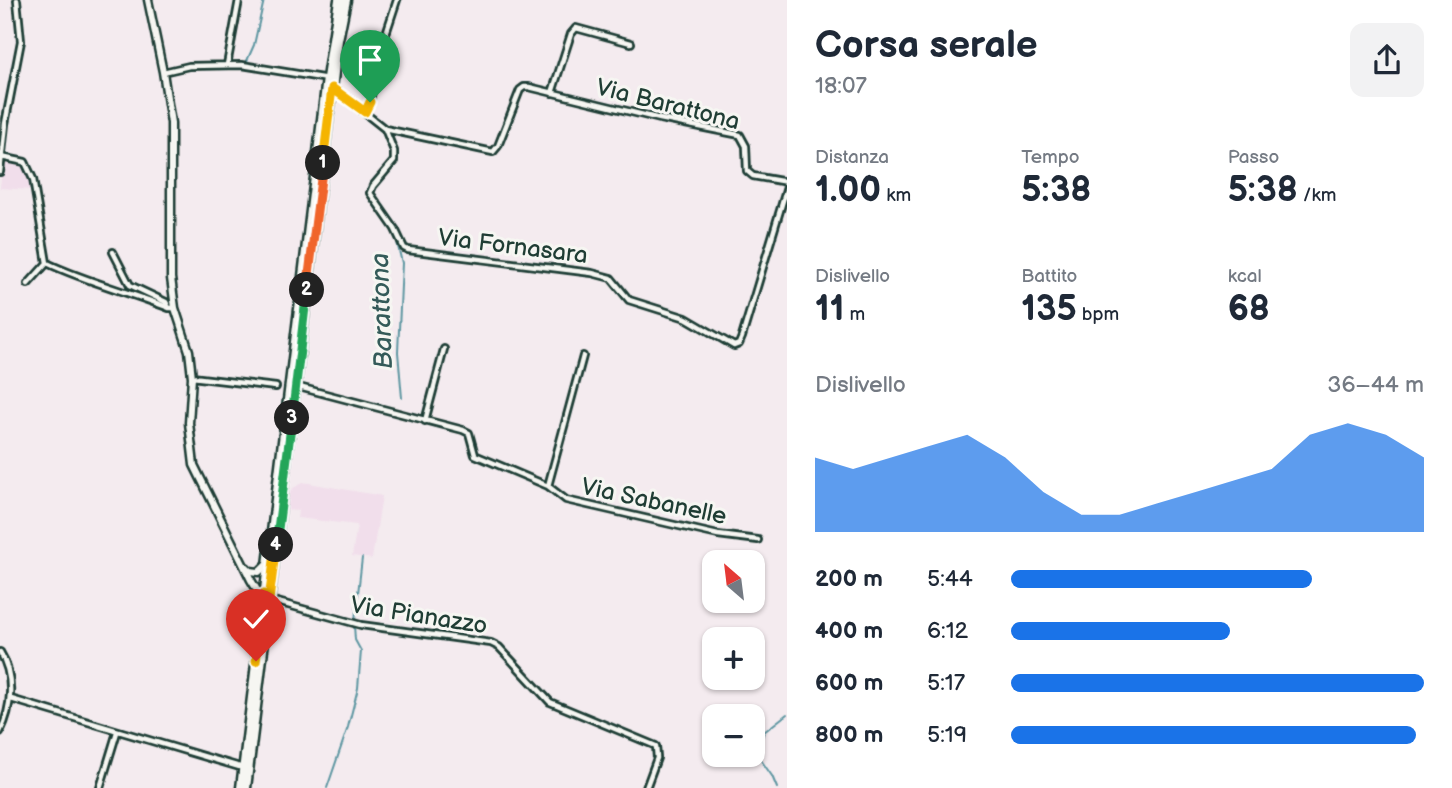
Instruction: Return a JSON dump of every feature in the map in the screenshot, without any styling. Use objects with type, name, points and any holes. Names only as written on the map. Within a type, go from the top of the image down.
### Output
[{"type":"main road","points":[[246,788],[267,597],[268,562],[327,78],[339,0]]},
{"type":"main road","points":[[241,788],[345,0]]},
{"type":"street","points":[[0,172],[5,124],[21,41],[17,0]]},
{"type":"street","points":[[148,0],[171,123],[172,308],[189,351],[192,377],[189,423],[194,465],[242,563],[257,590],[267,597]]},
{"type":"street","points":[[227,65],[239,0]]},
{"type":"street","points":[[365,112],[370,102],[377,61],[397,0]]},
{"type":"street","name":"Via Barattona","points":[[552,93],[571,34],[576,28],[631,43]]},
{"type":"street","points":[[163,72],[189,66],[254,66],[327,78],[332,88]]},
{"type":"street","name":"Via Barattona","points":[[332,88],[386,128],[493,152],[498,146],[520,90],[524,87],[740,135],[746,146],[747,172],[787,185]]},
{"type":"street","name":"Via Fornasara","points":[[386,128],[394,151],[394,161],[370,193],[396,229],[404,248],[484,261],[592,273],[611,278],[629,300],[686,318],[734,346],[739,344],[742,337],[787,185]]},
{"type":"street","points":[[1,158],[20,160],[28,166],[33,179],[47,263]]},
{"type":"street","points":[[113,252],[130,285],[166,302],[172,308]]},
{"type":"street","points":[[47,263],[172,308]]},
{"type":"street","points":[[29,284],[47,263]]},
{"type":"street","points":[[425,421],[444,349]]},
{"type":"street","name":"Via Sabanelle","points":[[548,486],[583,356]]},
{"type":"street","points":[[192,377],[276,387]]},
{"type":"street","name":"Via Sabanelle","points":[[295,386],[463,430],[469,433],[475,455],[548,486],[566,500],[718,535],[758,540]]},
{"type":"street","points":[[250,571],[263,570],[268,562]]},
{"type":"street","points":[[242,563],[262,584],[267,597]]},
{"type":"street","name":"Via Pianazzo","points":[[267,597],[354,623],[491,643],[499,647],[550,702],[656,746],[657,758],[646,788]]},
{"type":"street","points":[[0,652],[8,674],[11,699],[0,732]]},
{"type":"street","points":[[11,699],[243,768]]},
{"type":"street","points":[[100,788],[117,732]]},
{"type":"shaded area","points":[[3,159],[24,164],[28,169],[32,190],[0,188]]},
{"type":"shaded area","points":[[303,482],[382,496],[372,559],[352,556],[357,525],[297,518],[298,511],[286,510],[288,495]]},
{"type":"waterway","name":"Barattona","points":[[246,63],[254,45],[264,0]]},
{"type":"waterway","name":"Barattona","points":[[395,234],[402,263],[398,352],[402,398]]},
{"type":"waterway","name":"Barattona","points":[[355,620],[362,558]]},
{"type":"waterway","name":"Barattona","points":[[327,788],[358,688],[361,651],[355,640],[354,625]]},
{"type":"waterway","points":[[777,788],[756,753],[764,732],[787,714]]},
{"type":"route","points":[[256,661],[264,594],[269,600],[332,88],[365,112],[370,102]]}]
